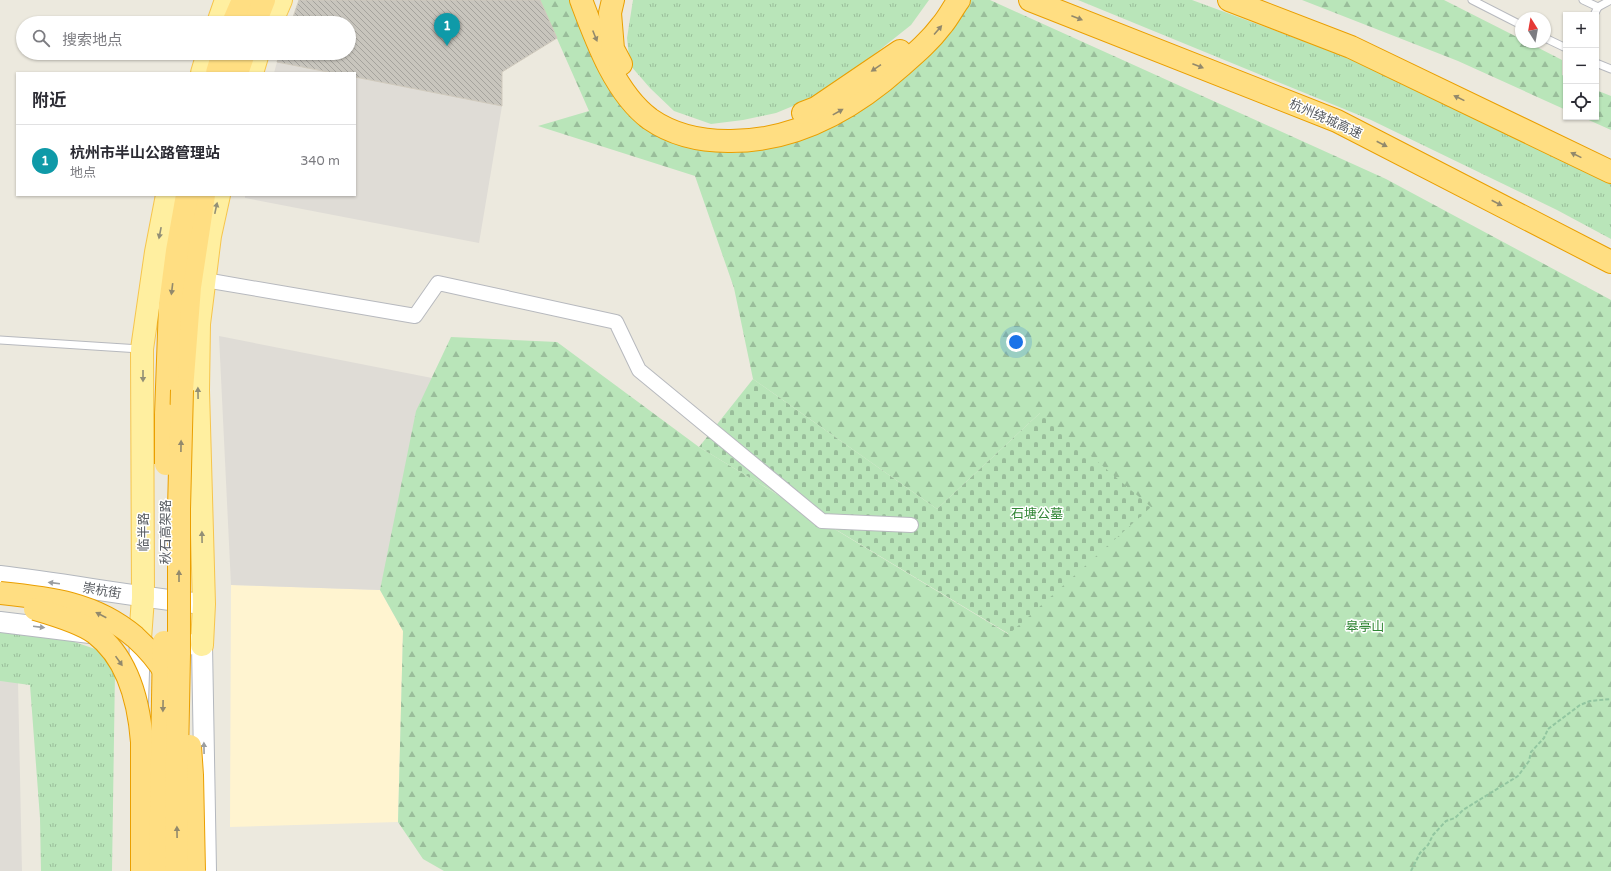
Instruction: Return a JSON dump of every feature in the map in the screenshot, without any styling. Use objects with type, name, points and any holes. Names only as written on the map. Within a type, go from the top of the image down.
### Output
[{"type":"highway","points":[[236,16],[243,0]]},
{"type":"highway","points":[[258,16],[264,0]]},
{"type":"highway","points":[[581,0],[600,48],[614,75],[631,101],[651,119],[676,132],[708,141],[742,141],[778,135],[806,127],[838,112],[874,89],[925,45],[943,24],[958,0]]},
{"type":"highway","points":[[613,0],[610,12],[613,49],[627,76],[640,92],[667,115],[692,125],[731,129],[770,125],[816,108],[899,51],[932,14],[941,0]]},
{"type":"highway","points":[[1229,0],[1351,47]]},
{"type":"highway","points":[[1269,0],[1351,47],[1611,172]]},
{"type":"highway","name":"杭州绕城高速","points":[[1035,2],[1337,120],[1611,262]]},
{"type":"highway","points":[[217,72],[221,60]]},
{"type":"highway","points":[[237,72],[242,60]]},
{"type":"highway","name":"秋石高架路","points":[[160,871],[166,415],[169,320],[176,259],[187,196]]},
{"type":"highway","name":"秋石高架路","points":[[177,871],[176,810],[179,654],[179,509],[182,390],[190,287],[204,196]]},
{"type":"highway","points":[[0,592],[58,601],[85,608],[99,614],[126,630],[149,649],[165,672],[174,689],[184,717],[190,743],[194,871]]},
{"type":"highway","points":[[0,604],[54,614],[94,632],[107,645],[122,665],[132,685],[141,726],[142,871]]},
{"type":"main road","points":[[220,16],[226,0]]},
{"type":"main road","points":[[274,16],[281,0]]},
{"type":"main road","points":[[202,72],[206,60]]},
{"type":"main road","points":[[252,72],[256,60]]},
{"type":"main road","name":"临半路","points":[[131,871],[143,598],[142,349],[156,252],[167,196]]},
{"type":"main road","points":[[206,871],[202,645],[204,604],[198,390],[199,324],[210,236],[219,196]]},
{"type":"main road","name":"崇杭街","points":[[0,576],[63,584],[143,598],[204,604]]},
{"type":"main road","points":[[0,622],[202,645]]},
{"type":"street","points":[[205,280],[415,316],[438,283],[616,322],[639,370],[822,521],[911,525]]},
{"type":"lane","points":[[1472,0],[1515,22]]},
{"type":"lane","points":[[1583,0],[1598,7]]},
{"type":"lane","points":[[1596,12],[1598,7],[1611,0]]},
{"type":"lane","points":[[1551,41],[1563,47]]},
{"type":"lane","points":[[1599,64],[1611,69]]},
{"type":"lane","points":[[0,340],[142,349]]},
{"type":"path","points":[[1411,871],[1420,853],[1428,845],[1433,835],[1446,822],[1455,818],[1463,810],[1518,776],[1529,761],[1531,752],[1544,738],[1548,729],[1580,705],[1590,701],[1611,699]]},
{"type":"shaded area","points":[[277,62],[328,72],[274,72]]},
{"type":"shaded area","points":[[356,77],[502,106],[479,243],[245,198],[245,196],[356,196]]},
{"type":"shaded area","points":[[219,336],[432,378],[380,590],[231,585]]},
{"type":"shaded area","points":[[231,585],[380,590],[403,631],[398,822],[230,827]]},
{"type":"shaded area","points":[[0,681],[18,682],[22,871],[0,871]]},
{"type":"green space","name":"皋亭山","points":[[540,0],[571,0],[586,35],[598,71],[626,108],[692,147],[736,153],[800,139],[901,80],[970,0],[990,0],[1386,179],[1611,300],[1611,871],[444,871],[423,859],[398,822],[403,631],[380,590],[416,411],[451,337],[557,342],[699,447],[1008,634],[1040,413],[937,509],[753,379],[734,288],[695,176],[538,126],[589,111]]},
{"type":"green space","points":[[633,0],[929,0],[911,25],[862,64],[815,97],[776,113],[743,120],[711,124],[674,111],[650,88],[630,65],[627,38]]},
{"type":"green space","points":[[1078,0],[1192,0],[1346,57],[1542,144],[1611,177],[1611,239],[1557,210],[1371,120]]},
{"type":"green space","points":[[1302,0],[1444,0],[1515,36],[1515,48],[1539,48],[1562,60],[1563,109],[1458,61]]},
{"type":"green space","points":[[1599,91],[1611,96],[1611,130],[1589,120],[1599,120]]},
{"type":"green space","name":"石塘公墓","points":[[753,379],[937,509],[1040,413],[1151,507],[1009,634],[699,447]]},
{"type":"green space","points":[[0,629],[57,636],[101,651],[115,672],[112,871],[41,871],[40,818],[30,685],[0,681]]},
{"type":"building","points":[[299,0],[540,0],[557,38],[502,72],[502,106],[356,77],[356,72],[328,72],[277,62],[278,60],[356,60],[356,16],[293,16]]},
{"type":"place","name":"杭州市半山公路管理站","points":[[447,46]]}]
